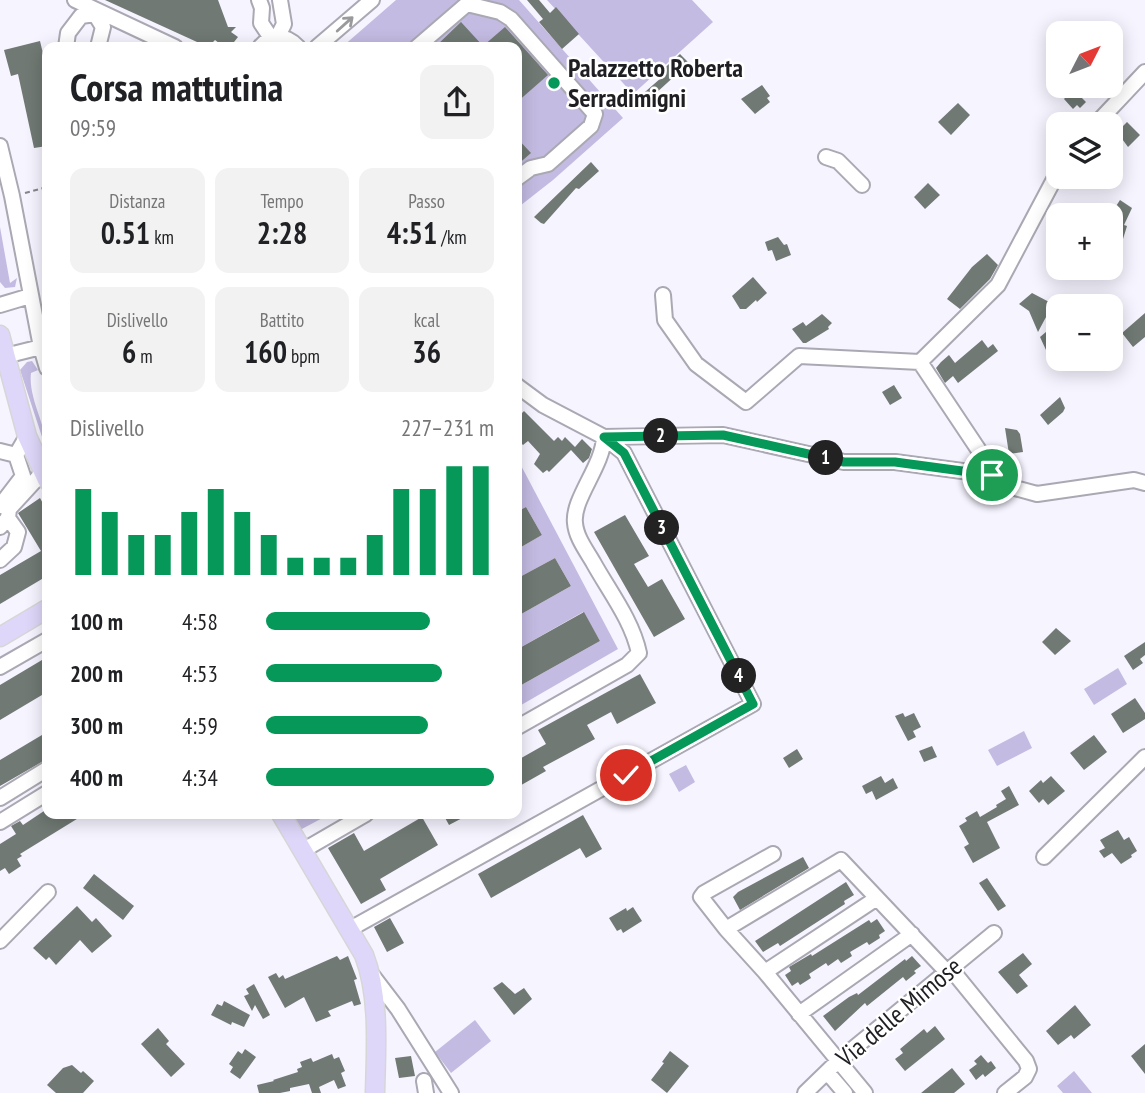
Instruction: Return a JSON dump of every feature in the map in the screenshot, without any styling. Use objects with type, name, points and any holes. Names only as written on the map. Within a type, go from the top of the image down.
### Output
[{"type":"main road","points":[[0,335],[27,436],[42,469]]},
{"type":"main road","points":[[0,636],[42,616]]},
{"type":"main road","points":[[284,819],[364,955],[372,975],[377,1025],[375,1093]]},
{"type":"street","points":[[75,0],[164,42]]},
{"type":"street","points":[[259,0],[262,8],[261,23],[270,40]]},
{"type":"street","points":[[270,40],[284,24],[280,0]]},
{"type":"street","points":[[323,42],[372,0]]},
{"type":"street","points":[[423,42],[467,4],[500,12],[511,19],[595,114],[591,126],[548,164],[531,168],[522,175]]},
{"type":"street","points":[[67,42],[68,33],[81,16],[96,12]]},
{"type":"street","points":[[96,12],[103,26],[99,42]]},
{"type":"street","points":[[270,40],[293,42]]},
{"type":"street","points":[[1108,112],[1145,72]]},
{"type":"street","points":[[0,146],[42,350]]},
{"type":"street","points":[[826,158],[838,161],[862,185]]},
{"type":"street","points":[[663,295],[665,320],[696,364],[746,402],[799,356],[920,362],[998,285],[1049,189]]},
{"type":"street","points":[[0,304],[30,296]]},
{"type":"street","points":[[5,356],[41,347]]},
{"type":"street","points":[[920,362],[981,452],[992,475],[1004,485],[1037,494],[1134,480],[1145,483]]},
{"type":"street","points":[[349,929],[753,704],[624,453],[604,437],[543,405],[522,389]]},
{"type":"street","points":[[604,437],[723,435],[844,462],[895,462],[992,475]]},
{"type":"street","points":[[3,517],[23,477],[16,456],[27,436]]},
{"type":"street","points":[[522,726],[627,665],[639,653],[635,635],[581,542],[575,522],[576,510],[604,451],[604,437]]},
{"type":"street","points":[[0,451],[16,456]]},
{"type":"street","points":[[3,517],[42,479]]},
{"type":"street","points":[[0,560],[14,547],[18,532],[3,517]]},
{"type":"street","points":[[1,663],[42,642]]},
{"type":"street","points":[[1045,857],[1145,757]]},
{"type":"street","points":[[0,798],[42,772]]},
{"type":"street","points":[[18,787],[28,804]]},
{"type":"street","points":[[0,822],[42,796]]},
{"type":"street","points":[[302,851],[357,819]]},
{"type":"street","points":[[773,854],[701,897],[799,1014],[845,1093]]},
{"type":"street","points":[[726,929],[841,860],[949,970],[1026,1061],[1029,1069],[1025,1077],[1005,1093]]},
{"type":"street","points":[[0,941],[48,892]]},
{"type":"street","points":[[765,972],[877,898]]},
{"type":"street","name":"Via delle Mimose","points":[[805,1093],[832,1067],[994,933]]},
{"type":"street","points":[[799,1014],[912,934]]},
{"type":"street","points":[[372,975],[452,1093]]},
{"type":"street","points":[[832,1067],[864,1093]]},
{"type":"path","points":[[12,196],[42,188]]},
{"type":"shaded area","name":"Palazzetto Roberta Serradimigni","points":[[396,0],[519,0],[623,118],[522,204],[522,42],[348,42]]},
{"type":"shaded area","points":[[547,0],[692,0],[713,22],[633,94]]},
{"type":"shaded area","points":[[0,227],[10,283],[17,278],[15,287],[5,288],[0,282]]},
{"type":"shaded area","points":[[32,361],[38,370],[31,373],[31,383],[42,426],[42,437],[20,370],[27,362]]},
{"type":"shaded area","points":[[522,467],[618,649],[522,705],[522,685],[600,641],[583,612],[522,647],[522,614],[571,586],[555,558],[522,576],[522,547],[542,535],[526,507],[522,509]]},
{"type":"shaded area","points":[[1118,668],[1127,684],[1094,705],[1084,689]]},
{"type":"shaded area","points":[[1024,731],[1032,748],[997,766],[988,750]]},
{"type":"shaded area","points":[[686,765],[695,782],[679,792],[669,774]]},
{"type":"shaded area","points":[[294,819],[321,819],[300,830]]},
{"type":"shaded area","points":[[475,1020],[491,1041],[451,1073],[435,1052]]},
{"type":"shaded area","points":[[1074,1071],[1092,1093],[1063,1093],[1057,1086]]},
{"type":"building","points":[[105,0],[218,0],[228,27],[236,27],[231,32],[238,37],[234,42],[197,42]]},
{"type":"building","points":[[527,0],[539,0],[550,13],[556,7],[579,34],[562,49],[539,22],[543,19]]},
{"type":"building","points":[[461,22],[479,42],[440,42]]},
{"type":"building","points":[[505,27],[518,42],[488,42]]},
{"type":"building","points":[[40,41],[42,147],[34,148],[18,74],[11,76],[4,50]]},
{"type":"building","points":[[522,46],[548,75],[522,98]]},
{"type":"building","points":[[680,54],[689,63],[644,104],[638,98],[661,78],[658,74]]},
{"type":"building","points":[[762,85],[770,96],[767,98],[770,102],[755,114],[741,99]]},
{"type":"building","points":[[1082,98],[1086,102],[1080,108],[1077,105],[1073,109],[1064,99]]},
{"type":"building","points":[[958,103],[970,115],[951,135],[938,122]]},
{"type":"building","points":[[1127,122],[1140,135],[1128,147],[1123,140],[1123,126]]},
{"type":"building","points":[[522,143],[531,153],[522,161]]},
{"type":"building","points":[[591,162],[599,171],[579,189],[576,188],[544,224],[534,217]]},
{"type":"building","points":[[928,183],[940,195],[925,209],[914,197]]},
{"type":"building","points":[[1120,200],[1132,208],[1124,225],[1127,226],[1123,239],[1123,203],[1118,203]]},
{"type":"building","points":[[778,237],[784,245],[787,244],[791,255],[776,261],[765,242]]},
{"type":"building","points":[[987,254],[998,265],[990,279],[960,309],[947,299],[972,267]]},
{"type":"building","points":[[753,277],[767,293],[746,309],[740,309],[732,296]]},
{"type":"building","points":[[1032,293],[1046,300],[1046,317],[1038,332],[1029,311],[1019,304]]},
{"type":"building","points":[[1145,313],[1145,337],[1133,347],[1123,332]]},
{"type":"building","points":[[822,314],[832,323],[829,329],[803,343],[792,329],[803,322],[806,326]]},
{"type":"building","points":[[1046,332],[1046,350],[1040,337]]},
{"type":"building","points":[[982,340],[988,348],[993,344],[998,351],[958,383],[953,376],[945,383],[936,368],[941,362],[949,355],[955,363]]},
{"type":"building","points":[[894,385],[902,398],[890,405],[882,392]]},
{"type":"building","points":[[1060,397],[1065,408],[1048,425],[1040,415]]},
{"type":"building","points":[[524,411],[554,441],[558,437],[562,441],[565,437],[575,447],[582,439],[592,449],[589,458],[583,463],[571,450],[549,472],[547,470],[543,473],[534,464],[540,454],[528,441],[523,445]]},
{"type":"building","points":[[1005,428],[1017,430],[1020,434],[1023,452],[1009,454]]},
{"type":"building","points":[[40,498],[42,579],[0,604],[0,575],[41,551],[18,513]]},
{"type":"building","points":[[526,507],[542,535],[522,547],[522,509]]},
{"type":"building","points":[[625,515],[649,556],[634,564],[648,587],[662,579],[685,619],[654,637],[594,532]]},
{"type":"building","points":[[555,558],[571,586],[522,614],[522,576]]},
{"type":"building","points":[[584,612],[600,641],[522,685],[522,647]]},
{"type":"building","points":[[1056,628],[1071,641],[1055,655],[1042,642]]},
{"type":"building","points":[[1145,642],[1145,655],[1140,659],[1143,663],[1133,670],[1124,656]]},
{"type":"building","points":[[42,660],[42,695],[0,720],[0,685]]},
{"type":"building","points":[[640,674],[656,703],[617,724],[611,712],[587,725],[595,739],[543,767],[546,771],[522,785],[522,758],[546,744],[538,730]]},
{"type":"building","points":[[1135,698],[1145,713],[1145,719],[1123,733],[1111,714]]},
{"type":"building","points":[[903,713],[905,717],[914,713],[921,727],[913,731],[916,737],[908,741],[895,716]]},
{"type":"building","points":[[42,735],[42,762],[0,786],[0,760]]},
{"type":"building","points":[[1094,735],[1107,752],[1084,770],[1070,753]]},
{"type":"building","points":[[932,746],[937,757],[924,762],[919,751]]},
{"type":"building","points":[[797,749],[803,759],[789,768],[783,758]]},
{"type":"building","points":[[881,776],[885,783],[893,778],[898,788],[876,800],[872,791],[866,794],[862,786]]},
{"type":"building","points":[[1051,776],[1065,791],[1048,805],[1043,799],[1039,803],[1029,791],[1041,780],[1043,783]]},
{"type":"building","points":[[1009,786],[1019,805],[987,822],[1000,848],[973,863],[964,847],[969,844],[959,826],[967,821],[965,818],[977,811],[980,817],[997,807],[996,805],[1006,799],[1001,791]]},
{"type":"building","points":[[42,812],[42,819],[77,819],[20,854],[22,856],[17,859],[21,866],[9,874],[5,868],[0,871],[0,844],[16,834],[11,826],[20,821],[23,825]]},
{"type":"building","points":[[583,815],[602,849],[586,858],[580,848],[491,898],[478,874]]},
{"type":"building","points":[[419,819],[423,819],[438,845],[380,879],[386,890],[361,904],[328,848],[354,833],[364,851]]},
{"type":"building","points":[[446,819],[460,819],[449,825]]},
{"type":"building","points":[[1118,830],[1124,840],[1129,837],[1137,851],[1121,864],[1112,853],[1104,858],[1099,851],[1105,848],[1100,840]]},
{"type":"building","points":[[803,857],[809,868],[740,910],[733,897],[738,892]]},
{"type":"building","points":[[94,874],[134,906],[123,920],[83,888]]},
{"type":"building","points":[[987,878],[1006,906],[998,911],[979,883]]},
{"type":"building","points":[[846,882],[854,895],[844,901],[845,904],[780,946],[778,943],[763,952],[755,941]]},
{"type":"building","points":[[77,906],[92,922],[96,918],[112,936],[92,953],[80,940],[56,965],[49,957],[46,960],[33,948]]},
{"type":"building","points":[[633,907],[642,921],[623,933],[621,929],[617,931],[609,918]]},
{"type":"building","points":[[390,918],[404,943],[387,952],[374,927]]},
{"type":"building","points":[[877,919],[885,931],[879,935],[880,938],[850,952],[852,956],[841,963],[838,959],[828,966],[826,963],[809,974],[811,978],[800,985],[798,982],[792,986],[785,975],[791,971],[789,967],[811,954],[812,956],[869,920],[871,923]]},
{"type":"building","points":[[1023,953],[1032,964],[1019,975],[1028,986],[1017,994],[998,972]]},
{"type":"building","points":[[337,956],[340,960],[348,956],[357,979],[354,980],[361,1004],[354,1006],[352,1001],[328,1011],[331,1016],[316,1022],[304,997],[285,1008],[268,977],[276,973],[279,978],[283,975],[285,979]]},
{"type":"building","points":[[912,956],[921,966],[914,971],[916,973],[906,981],[903,977],[867,1006],[865,1003],[835,1031],[823,1016],[849,997],[857,993],[858,995]]},
{"type":"building","points":[[502,982],[515,994],[524,988],[532,999],[514,1015],[493,988]]},
{"type":"building","points":[[254,984],[270,1015],[263,1019],[255,1005],[252,1011],[244,996],[249,994],[246,989]]},
{"type":"building","points":[[224,1001],[250,1015],[244,1027],[232,1022],[231,1025],[211,1015],[217,1004],[222,1006]]},
{"type":"building","points":[[1075,1005],[1091,1025],[1074,1039],[1071,1035],[1058,1045],[1046,1031]]},
{"type":"building","points":[[935,1026],[945,1039],[905,1071],[895,1059],[903,1053],[900,1049],[924,1029],[927,1033]]},
{"type":"building","points":[[158,1028],[169,1041],[166,1044],[185,1064],[171,1077],[141,1044]]},
{"type":"building","points":[[1145,1044],[1145,1074],[1131,1056]]},
{"type":"building","points":[[245,1049],[256,1057],[240,1079],[230,1072],[233,1067],[229,1064],[238,1051],[242,1054]]},
{"type":"building","points":[[670,1051],[689,1066],[667,1093],[651,1080]]},
{"type":"building","points":[[332,1054],[334,1059],[339,1057],[345,1071],[341,1073],[346,1086],[338,1089],[334,1080],[319,1087],[321,1093],[312,1093],[309,1084],[280,1093],[259,1093],[257,1085],[298,1072],[297,1069],[302,1067],[300,1062],[311,1058],[313,1062]]},
{"type":"building","points":[[981,1055],[996,1068],[976,1080],[969,1070],[977,1064],[974,1061]]},
{"type":"building","points":[[411,1056],[415,1076],[399,1078],[395,1058]]},
{"type":"building","points":[[72,1065],[94,1081],[83,1093],[56,1093],[47,1085],[63,1068]]},
{"type":"building","points":[[952,1068],[965,1084],[954,1093],[921,1093]]},
{"type":"place","name":"Palazzetto Roberta Serradimigni","points":[[554,83]]},
{"type":"route","points":[[626,775],[753,704],[624,453],[604,437],[723,435],[844,462],[895,462],[992,475]]}]
